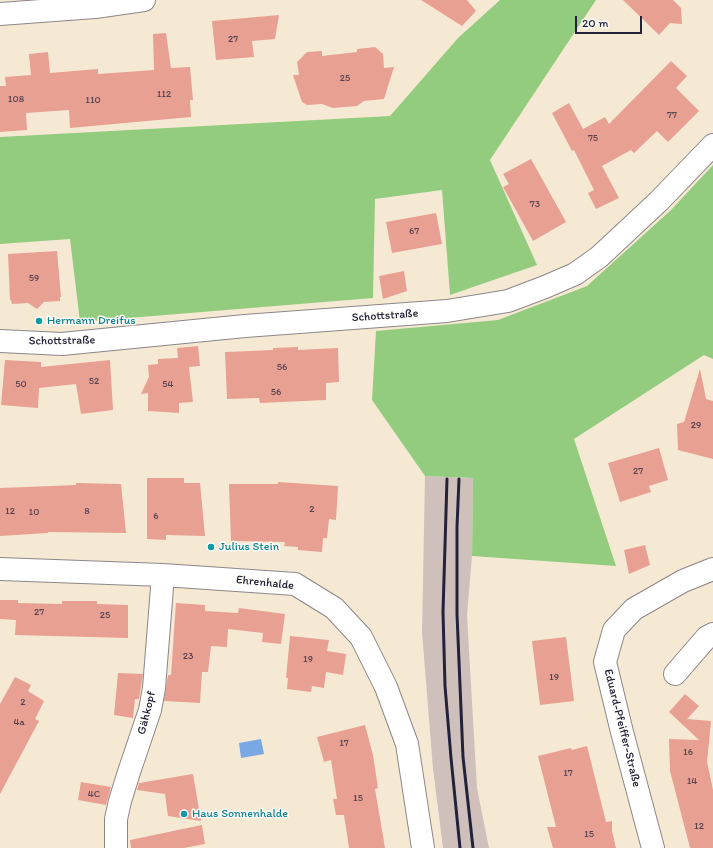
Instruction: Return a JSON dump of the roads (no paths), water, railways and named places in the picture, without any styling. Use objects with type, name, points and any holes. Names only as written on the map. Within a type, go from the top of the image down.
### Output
[{"type":"street","points":[[0,14],[95,7],[144,0]]},
{"type":"street","name":"Schottstraße","points":[[0,342],[62,344],[245,326],[447,311],[508,301],[546,287],[575,274],[598,257],[659,201],[713,145]]},
{"type":"street","name":"Eduard-Pfeiffer-Straße","points":[[653,848],[605,662],[614,630],[634,609],[683,581],[713,568]]},
{"type":"street","name":"Ehrenhalde","points":[[0,569],[163,575],[295,584],[334,608],[361,637],[386,687],[407,744],[423,848]]},
{"type":"street","name":"Gähkopf","points":[[116,848],[116,820],[120,801],[150,710],[154,688],[163,575]]},
{"type":"street","points":[[674,674],[707,637],[713,634]]},
{"type":"water","points":[[261,739],[264,754],[241,758],[239,743]]},
{"type":"railway","points":[[447,479],[443,612],[445,686],[460,848]]},
{"type":"railway","points":[[459,479],[457,527],[457,614],[463,757],[473,848]]},
{"type":"place","name":"Hermann Dreifus","points":[[39,321]]},
{"type":"place","name":"Julius Stein","points":[[211,547]]},
{"type":"place","name":"Haus Sonnenhalde","points":[[184,814]]}]
